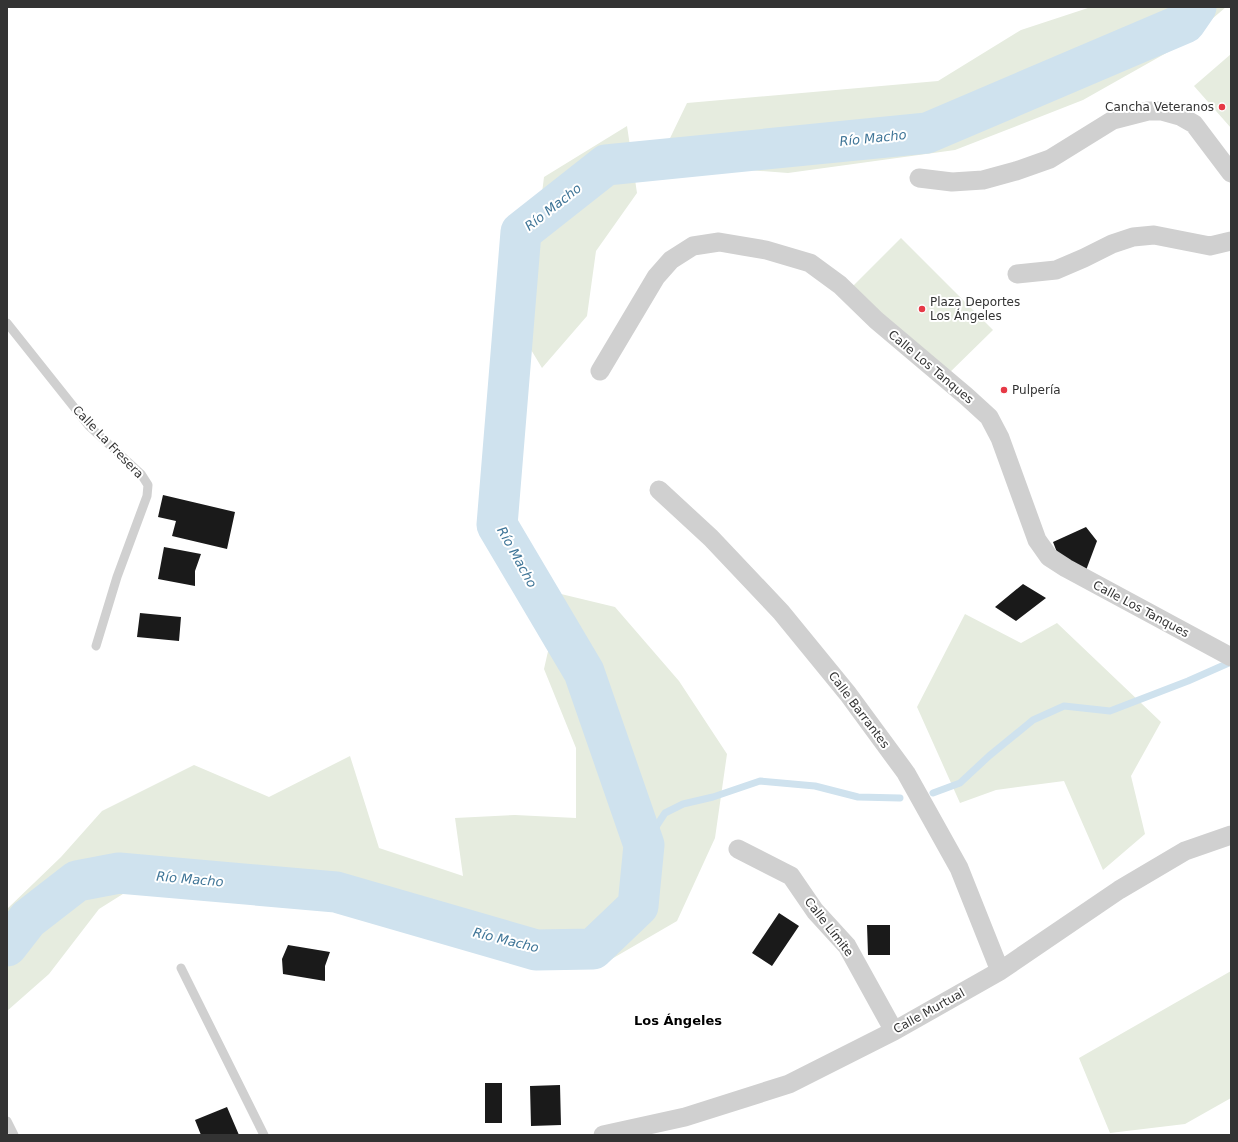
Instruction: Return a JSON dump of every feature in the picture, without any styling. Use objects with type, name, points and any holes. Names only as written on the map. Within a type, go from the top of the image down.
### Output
[{"type":"street","points":[[919,178],[952,182],[983,180],[1016,171],[1050,159],[1113,120],[1148,111],[1162,111],[1180,116],[1194,124],[1231,173]]},
{"type":"street","points":[[1016,274],[1056,270],[1112,244],[1133,237],[1154,234],[1210,246],[1231,241]]},
{"type":"street","name":"Calle Los Tanques","points":[[600,371],[656,277],[671,260],[693,246],[719,242],[766,250],[810,263],[840,285],[876,320],[989,417],[1000,438],[1037,540],[1049,557],[1066,568],[1231,657]]},
{"type":"street","name":"Calle Barrantes","points":[[658,490],[711,538],[781,612],[848,694],[906,772],[958,868],[1000,971]]},
{"type":"street","name":"Calle Murtual","points":[[603,1135],[685,1117],[788,1084],[894,1031],[1000,971],[1119,890],[1185,851],[1231,835]]},
{"type":"street","name":"Calle Límite","points":[[738,849],[791,876],[814,910],[847,946],[894,1031]]},
{"type":"lane","name":"Calle La Fresera","points":[[7,323],[89,426],[141,474],[148,486],[148,496],[117,578],[96,646]]},
{"type":"lane","points":[[181,968],[264,1135]]},
{"type":"lane","points":[[7,1121],[14,1135]]},
{"type":"shaded area","points":[[1091,7],[1226,7],[1184,43],[1083,100],[955,150],[788,173],[658,163],[687,103],[938,81],[1021,30]]},
{"type":"shaded area","name":"Cancha Veteranos","points":[[1231,54],[1231,128],[1194,86]]},
{"type":"shaded area","points":[[627,126],[637,193],[596,251],[587,316],[542,368],[524,338],[544,177]]},
{"type":"shaded area","name":"Plaza Deportes Los Ángeles","points":[[901,238],[993,330],[942,380],[850,289]]},
{"type":"shaded area","points":[[561,594],[615,607],[679,681],[727,754],[715,838],[677,921],[603,964],[514,958],[426,933],[297,879],[222,866],[142,882],[99,909],[49,974],[7,1011],[7,909],[61,857],[102,811],[194,765],[269,797],[350,756],[379,848],[463,876],[455,818],[515,815],[576,818],[576,748],[544,669]]},
{"type":"shaded area","points":[[965,614],[1021,643],[1057,623],[1161,722],[1131,776],[1145,834],[1103,870],[1064,781],[996,790],[960,803],[917,707]]},
{"type":"shaded area","points":[[1231,971],[1231,1098],[1185,1124],[1110,1133],[1079,1058]]},
{"type":"building","points":[[163,495],[235,512],[227,549],[172,536],[176,521],[158,517]]},
{"type":"building","points":[[1086,527],[1097,541],[1085,573],[1060,560],[1053,542]]},
{"type":"building","points":[[164,547],[201,554],[195,571],[195,586],[158,579]]},
{"type":"building","points":[[1023,584],[1046,598],[1016,621],[995,607]]},
{"type":"building","points":[[140,613],[181,617],[179,641],[137,637]]},
{"type":"building","points":[[779,913],[799,926],[772,966],[752,953]]},
{"type":"building","points":[[867,925],[890,925],[890,955],[868,955]]},
{"type":"building","points":[[288,945],[330,952],[325,966],[325,981],[283,974],[282,959]]},
{"type":"building","points":[[485,1083],[502,1083],[502,1123],[485,1123]]},
{"type":"building","points":[[560,1085],[561,1125],[531,1126],[530,1086]]},
{"type":"building","points":[[227,1107],[239,1135],[201,1135],[195,1120]]},
{"type":"waterway","name":"Río Macho","points":[[7,946],[28,919],[77,881],[119,873],[336,892],[536,950],[593,949],[638,906],[644,845],[584,672],[497,525],[521,232],[606,165],[927,133],[1185,23],[1196,7]]},
{"type":"waterway","points":[[933,793],[960,783],[989,756],[1033,720],[1064,706],[1110,711],[1188,681],[1231,662]]},
{"type":"waterway","points":[[644,845],[665,813],[683,804],[713,797],[760,781],[815,786],[858,797],[900,798]]},
{"type":"place","name":"Cancha Veteranos","points":[[1222,107]]},
{"type":"place","name":"Plaza Deportes Los Ángeles","points":[[922,309]]},
{"type":"place","name":"Pulpería","points":[[1004,390]]},
{"type":"district","name":"Los Ángeles","points":[[678,1020]]}]
